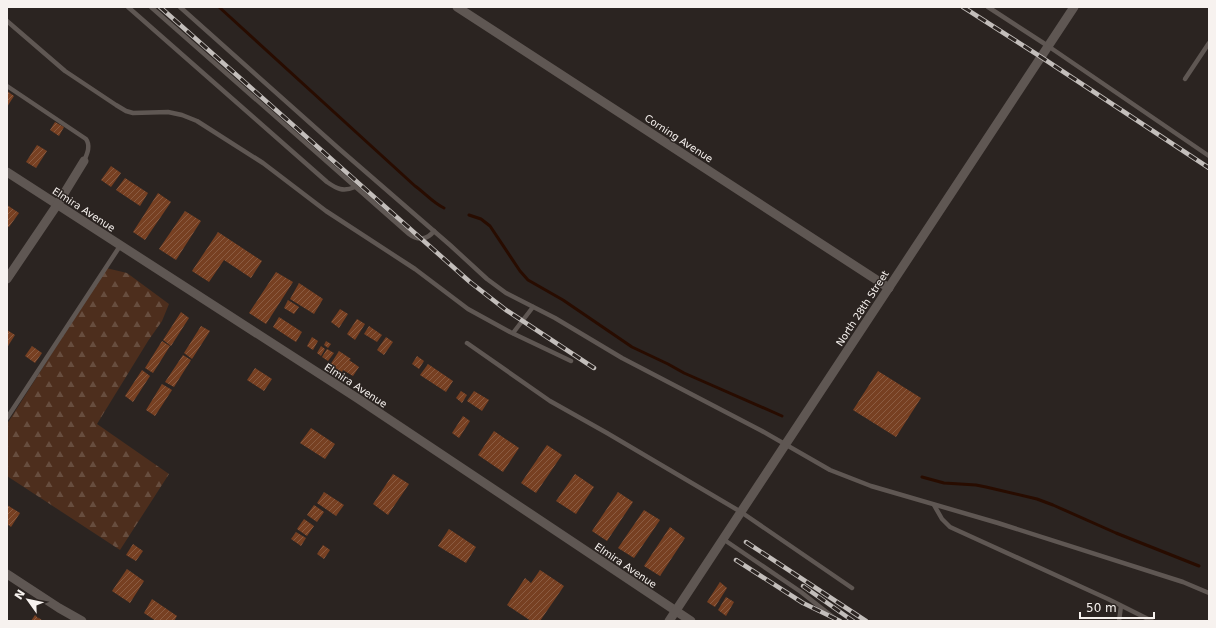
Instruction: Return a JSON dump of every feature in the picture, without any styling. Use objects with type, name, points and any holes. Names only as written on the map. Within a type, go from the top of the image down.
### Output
[{"type":"street","name":"Corning Avenue","points":[[457,7],[889,288]]},
{"type":"street","name":"North 28th Street","points":[[669,621],[1074,7]]},
{"type":"street","points":[[7,279],[84,161]]},
{"type":"street","name":"Elmira Avenue","points":[[7,172],[357,398],[691,621]]},
{"type":"street","points":[[7,574],[82,621]]},
{"type":"lane","points":[[128,7],[324,179],[339,190],[347,190],[355,187]]},
{"type":"lane","points":[[150,7],[413,237],[418,239],[426,238],[434,231]]},
{"type":"lane","points":[[180,7],[497,288],[555,318],[622,358],[762,431],[830,470],[853,480],[998,523],[1128,564],[1183,582],[1209,593]]},
{"type":"lane","points":[[988,7],[1048,46],[1209,156]]},
{"type":"lane","points":[[7,21],[65,71],[122,109],[133,113],[165,112],[178,114],[203,124],[263,163],[326,211],[415,269],[468,309],[570,361]]},
{"type":"lane","points":[[1185,79],[1209,43]]},
{"type":"lane","points":[[7,86],[86,139],[88,142],[88,149],[84,161]]},
{"type":"lane","points":[[7,418],[120,246]]},
{"type":"lane","points":[[513,333],[533,307]]},
{"type":"lane","points":[[467,343],[550,401],[741,512],[852,588]]},
{"type":"lane","points":[[934,505],[942,519],[950,527],[1152,621]]},
{"type":"lane","points":[[723,539],[801,592],[838,621]]},
{"type":"lane","points":[[1119,621],[1121,606]]},
{"type":"green space","points":[[106,268],[127,273],[169,304],[162,321],[97,424],[169,474],[120,550],[7,476],[7,424]]},
{"type":"building","points":[[7,91],[14,96],[7,107]]},
{"type":"building","points":[[55,122],[64,127],[59,136],[50,130]]},
{"type":"building","points":[[37,145],[47,151],[36,168],[26,162]]},
{"type":"building","points":[[111,166],[121,173],[111,187],[101,180]]},
{"type":"building","points":[[125,178],[148,193],[140,206],[116,190]]},
{"type":"building","points":[[158,193],[171,202],[145,240],[133,232]]},
{"type":"building","points":[[7,205],[19,213],[9,227],[7,226]]},
{"type":"building","points":[[185,211],[201,221],[176,260],[159,249]]},
{"type":"building","points":[[218,232],[262,261],[251,278],[224,260],[209,282],[192,271]]},
{"type":"building","points":[[276,272],[293,282],[266,324],[249,313]]},
{"type":"building","points":[[299,283],[323,299],[314,314],[290,299]]},
{"type":"building","points":[[288,300],[299,307],[294,314],[284,308]]},
{"type":"building","points":[[340,309],[348,314],[339,328],[331,322]]},
{"type":"building","points":[[181,312],[189,318],[171,346],[163,340]]},
{"type":"building","points":[[279,317],[302,332],[296,342],[273,327]]},
{"type":"building","points":[[357,319],[365,324],[355,340],[347,334]]},
{"type":"building","points":[[201,326],[210,331],[192,359],[184,353]]},
{"type":"building","points":[[369,326],[382,335],[377,342],[364,334]]},
{"type":"building","points":[[7,330],[15,335],[8,346],[7,345]]},
{"type":"building","points":[[312,337],[318,341],[313,350],[307,346]]},
{"type":"building","points":[[386,337],[393,342],[384,355],[377,350]]},
{"type":"building","points":[[162,341],[170,346],[153,373],[145,368]]},
{"type":"building","points":[[326,341],[331,344],[328,348],[324,345]]},
{"type":"building","points":[[32,346],[42,353],[35,363],[25,356]]},
{"type":"building","points":[[321,346],[325,349],[321,356],[317,353]]},
{"type":"building","points":[[327,349],[334,353],[328,361],[322,357]]},
{"type":"building","points":[[339,351],[351,359],[349,360],[359,367],[353,376],[330,365]]},
{"type":"building","points":[[183,355],[191,360],[174,387],[165,382]]},
{"type":"building","points":[[417,356],[424,361],[419,369],[412,364]]},
{"type":"building","points":[[428,364],[453,381],[446,392],[420,375]]},
{"type":"building","points":[[255,368],[272,379],[264,391],[247,380]]},
{"type":"building","points":[[142,370],[150,376],[133,402],[125,396]]},
{"type":"building","points":[[878,371],[921,398],[896,437],[853,410]]},
{"type":"building","points":[[162,384],[172,390],[155,416],[146,410]]},
{"type":"building","points":[[461,391],[467,395],[462,403],[456,398]]},
{"type":"building","points":[[474,391],[489,400],[482,411],[467,401]]},
{"type":"building","points":[[463,416],[470,421],[459,438],[452,433]]},
{"type":"building","points":[[311,428],[335,444],[325,459],[300,443]]},
{"type":"building","points":[[494,431],[519,448],[503,472],[478,455]]},
{"type":"building","points":[[547,445],[562,455],[536,493],[521,483]]},
{"type":"building","points":[[393,474],[409,484],[388,515],[373,504]]},
{"type":"building","points":[[575,474],[594,487],[576,514],[556,501]]},
{"type":"building","points":[[324,492],[344,505],[336,516],[317,503]]},
{"type":"building","points":[[618,492],[633,502],[607,541],[592,531]]},
{"type":"building","points":[[7,505],[20,513],[11,527],[7,524]]},
{"type":"building","points":[[314,505],[324,512],[317,522],[307,515]]},
{"type":"building","points":[[644,510],[660,520],[634,558],[618,548]]},
{"type":"building","points":[[304,519],[314,526],[307,536],[297,529]]},
{"type":"building","points":[[670,527],[685,538],[660,576],[644,566]]},
{"type":"building","points":[[449,529],[476,547],[466,563],[438,546]]},
{"type":"building","points":[[296,532],[306,538],[301,546],[291,539]]},
{"type":"building","points":[[133,544],[143,551],[136,561],[126,555]]},
{"type":"building","points":[[323,545],[330,550],[324,559],[317,554]]},
{"type":"building","points":[[127,569],[144,581],[130,603],[112,591]]},
{"type":"building","points":[[540,570],[564,586],[540,621],[531,621],[507,605],[525,578],[531,583]]},
{"type":"building","points":[[720,582],[727,588],[715,607],[707,602]]},
{"type":"building","points":[[726,597],[734,602],[726,616],[718,610]]},
{"type":"building","points":[[152,599],[177,616],[174,621],[156,621],[144,613]]},
{"type":"building","points":[[35,615],[43,621],[31,621]]},
{"type":"waterway","points":[[219,7],[415,186],[444,208]]},
{"type":"waterway","points":[[469,215],[481,219],[490,226],[520,271],[528,280],[563,300],[632,347],[684,373],[782,416]]},
{"type":"waterway","points":[[922,477],[944,483],[976,485],[1037,499],[1116,533],[1199,566]]},
{"type":"railway","points":[[160,7],[470,282],[506,310],[594,368]]},
{"type":"railway","points":[[963,7],[1209,168]]},
{"type":"railway","points":[[746,542],[866,621]]},
{"type":"railway","points":[[736,560],[803,603],[840,621]]},
{"type":"railway","points":[[803,586],[853,621]]}]
